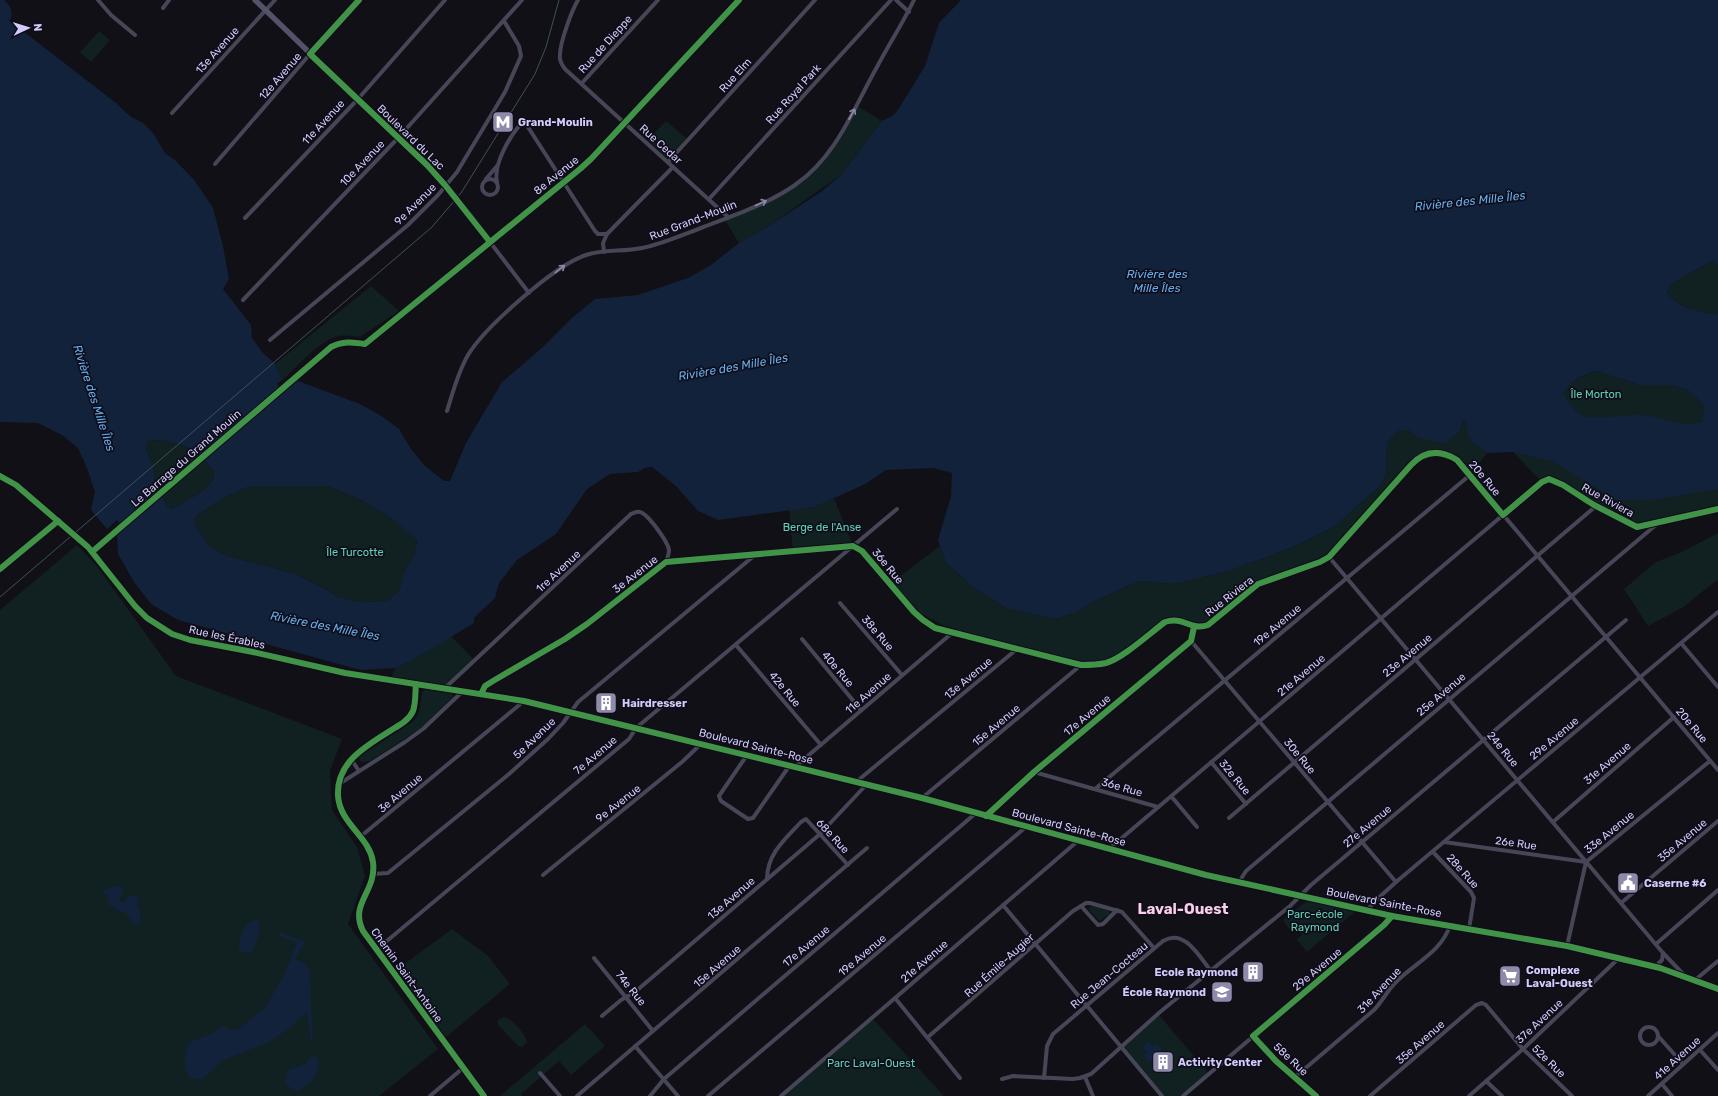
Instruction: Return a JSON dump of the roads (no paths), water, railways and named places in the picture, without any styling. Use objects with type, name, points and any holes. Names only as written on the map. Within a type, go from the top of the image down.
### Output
[{"type":"street","points":[[98,0],[111,15],[135,35]]},
{"type":"street","points":[[163,8],[169,0]]},
{"type":"street","name":"Boulevard du Lac","points":[[255,0],[440,179],[470,215],[529,292]]},
{"type":"street","name":"13e Avenue","points":[[172,113],[275,0]]},
{"type":"street","name":"12e Avenue","points":[[215,164],[359,0]]},
{"type":"street","name":"11e Avenue","points":[[245,218],[358,99],[444,0]]},
{"type":"street","name":"10e Avenue","points":[[243,300],[398,138],[522,0]]},
{"type":"street","name":"Rue Cedar","points":[[578,0],[574,7],[560,55],[561,63],[565,69],[709,199],[728,218]]},
{"type":"street","name":"Rue de Dieppe","points":[[582,83],[658,0]]},
{"type":"street","name":"8e Avenue","points":[[365,344],[591,159],[739,0]]},
{"type":"street","name":"Rue Elm","points":[[668,162],[815,0]]},
{"type":"street","name":"Rue Royal Park","points":[[709,199],[891,0]]},
{"type":"street","points":[[896,0],[909,12]]},
{"type":"street","name":"Rue Grand-Moulin","points":[[447,411],[458,376],[468,355],[500,318],[529,292],[570,261],[587,255],[643,248],[728,218],[795,186],[816,169],[831,152],[909,12],[914,0]]},
{"type":"street","name":"9e Avenue","points":[[270,340],[408,225],[438,195],[457,172],[502,97],[521,56],[519,46],[504,21]]},
{"type":"street","points":[[497,166],[496,176],[498,190],[495,194],[490,195],[485,193],[482,188],[485,180],[497,166],[516,130],[522,124],[526,124],[529,126],[594,231],[598,234],[607,234]]},
{"type":"street","points":[[604,252],[603,243],[607,234],[673,167]]},
{"type":"street","points":[[485,180],[490,178],[497,182]]},
{"type":"street","name":"Rue Riviera","points":[[1194,627],[1201,628],[1208,625],[1258,584],[1320,562],[1329,557],[1415,460],[1430,453],[1449,455]]},
{"type":"street","name":"20e Rue","points":[[1449,455],[1457,460],[1470,475],[1718,770]]},
{"type":"street","name":"19e Avenue","points":[[1096,789],[1470,475]]},
{"type":"street","name":"Rue les Érables","points":[[0,476],[16,486],[93,551],[135,606],[153,622],[172,634],[190,640],[253,652],[346,673],[416,684]]},
{"type":"street","name":"Rue Riviera","points":[[1503,515],[1542,482],[1549,479],[1563,485],[1596,506],[1638,527],[1718,509]]},
{"type":"street","name":"23e Avenue","points":[[1229,818],[1596,506]]},
{"type":"street","name":"7e Avenue","points":[[375,950],[629,738],[636,728],[897,510]]},
{"type":"street","name":"1re Avenue","points":[[445,688],[631,514],[641,512],[666,541],[668,550],[666,562]]},
{"type":"street","name":"21e Avenue","points":[[1110,848],[1503,515]]},
{"type":"street","points":[[0,569],[58,521]]},
{"type":"street","name":"25e Avenue","points":[[1239,882],[1246,871],[1659,523]]},
{"type":"street","name":"3e Avenue","points":[[481,694],[485,686],[492,681],[565,639],[587,624],[666,562],[853,546]]},
{"type":"street","name":"36e Rue","points":[[853,546],[862,551],[923,620],[935,628],[952,633]]},
{"type":"street","name":"5e Avenue","points":[[374,874],[388,873],[520,764],[548,739],[563,723],[578,702],[754,555]]},
{"type":"street","name":"24e Rue","points":[[1329,557],[1663,953],[1685,976]]},
{"type":"street","name":"38e Rue","points":[[840,603],[902,675]]},
{"type":"street","name":"29e Avenue","points":[[1367,910],[1396,882],[1718,612]]},
{"type":"street","points":[[952,633],[1080,665],[1097,665],[1117,658],[1165,622],[1172,620],[1181,621],[1194,627],[1191,641]]},
{"type":"street","name":"27e Avenue","points":[[1085,1077],[1626,620]]},
{"type":"street","name":"11e Avenue","points":[[747,755],[719,796],[721,801],[748,819],[753,818],[793,766],[821,745],[952,633]]},
{"type":"street","name":"40e Rue","points":[[802,639],[861,710]]},
{"type":"street","name":"30e Rue","points":[[1191,641],[1396,882]]},
{"type":"street","name":"17e Avenue","points":[[986,816],[1034,772],[1191,641]]},
{"type":"street","points":[[1681,643],[1718,687]]},
{"type":"street","name":"42e Rue","points":[[736,645],[821,745]]},
{"type":"street","name":"13e Avenue","points":[[856,782],[1017,650]]},
{"type":"street","name":"15e Avenue","points":[[922,798],[1080,665]]},
{"type":"street","points":[[374,874],[370,853],[340,809],[338,793],[339,784],[342,773],[351,758],[357,752],[409,718],[415,702],[416,684]]},
{"type":"street","name":"Boulevard Sainte-Rose","points":[[416,684],[524,701],[702,743],[922,798],[1206,875],[1392,916],[1567,946],[1656,966],[1718,989]]},
{"type":"street","points":[[339,784],[424,729],[463,691]]},
{"type":"street","name":"3e Avenue","points":[[360,837],[524,701]]},
{"type":"street","name":"31e Avenue","points":[[1553,822],[1674,717]]},
{"type":"street","name":"9e Avenue","points":[[543,875],[682,762],[702,743]]},
{"type":"street","points":[[351,758],[359,771]]},
{"type":"street","name":"33e Avenue","points":[[1567,946],[1586,862],[1710,761]]},
{"type":"street","name":"32e Rue","points":[[1211,762],[1246,804]]},
{"type":"street","name":"36e Rue","points":[[1034,772],[1158,807]]},
{"type":"street","name":"13e Avenue","points":[[602,1016],[656,974],[820,834],[866,785]]},
{"type":"street","points":[[1171,796],[1197,827]]},
{"type":"street","name":"17e Avenue","points":[[650,1096],[664,1079],[976,813]]},
{"type":"street","name":"68e Rue","points":[[767,879],[767,869],[774,852],[801,822],[806,819],[848,865]]},
{"type":"street","name":"35e Avenue","points":[[1621,902],[1718,821]]},
{"type":"street","name":"19e Avenue","points":[[708,1096],[1027,826]]},
{"type":"street","name":"21e Avenue","points":[[781,1096],[1080,840]]},
{"type":"street","name":"26e Rue","points":[[1444,842],[1586,862]]},
{"type":"street","name":"15e Avenue","points":[[577,1096],[867,848]]},
{"type":"street","name":"28e Rue","points":[[1433,852],[1471,892],[1474,898],[1469,929]]},
{"type":"street","name":"Chemin Saint-Antoine","points":[[374,874],[370,887],[358,910],[359,923],[375,950],[484,1096]]},
{"type":"street","points":[[1656,944],[1718,890]]},
{"type":"street","points":[[1117,910],[1103,924],[1098,925],[1081,906],[1090,903],[1117,910],[1125,914],[1154,948]]},
{"type":"street","points":[[1003,905],[1162,1096]]},
{"type":"street","name":"Rue Émile-Augier","points":[[928,1037],[1081,906]]},
{"type":"street","name":"29e Avenue","points":[[1183,1096],[1384,925],[1392,916]]},
{"type":"street","name":"31e Avenue","points":[[1295,1077],[1374,1010],[1398,980],[1442,943],[1450,925]]},
{"type":"street","name":"Rue Jean-Cocteau","points":[[1044,1078],[1045,1052],[1049,1040],[1056,1030],[1087,1006],[1154,948],[1167,939],[1172,937],[1181,939],[1191,947],[1211,971]]},
{"type":"street","points":[[1656,966],[1662,960],[1663,953]]},
{"type":"street","name":"74e Rue","points":[[594,958],[653,1030]]},
{"type":"street","name":"37e Avenue","points":[[1469,1096],[1523,1049],[1619,958]]},
{"type":"street","points":[[1695,980],[1718,961]]},
{"type":"street","points":[[895,998],[960,1078]]},
{"type":"street","name":"35e Avenue","points":[[1370,1096],[1476,1005],[1482,1003]]},
{"type":"street","name":"52e Rue","points":[[1482,1003],[1486,1005],[1523,1049],[1572,1096]]},
{"type":"street","points":[[1658,1036],[1656,1041],[1649,1045],[1643,1043],[1640,1036],[1642,1030],[1650,1027],[1656,1030],[1658,1036],[1683,1064]]},
{"type":"street","name":"41e Avenue","points":[[1648,1096],[1718,1033]]},
{"type":"street","name":"58e Rue","points":[[1253,1036],[1276,1061],[1316,1096]]},
{"type":"street","points":[[635,1046],[678,1096]]},
{"type":"street","points":[[1700,1050],[1718,1070]]},
{"type":"street","points":[[430,1096],[463,1068]]},
{"type":"street","points":[[540,1072],[560,1096]]},
{"type":"street","points":[[1002,1079],[1013,1076],[1066,1079],[1085,1077],[1093,1096]]},
{"type":"street","points":[[1486,1081],[1502,1096]]},
{"type":"street","points":[[1662,1084],[1672,1096]]},
{"type":"street","points":[[1306,1096],[1311,1092]]},
{"type":"water","name":"Rivière des Mille Îles","points":[[0,0],[4,0],[10,7],[12,12],[10,21],[116,103],[131,117],[143,123],[153,133],[165,153],[176,161],[195,181],[213,208],[223,246],[229,279],[223,289],[251,325],[252,338],[263,353],[275,364],[282,380],[277,384],[284,392],[298,381],[360,404],[383,417],[399,429],[411,449],[425,466],[444,481],[450,481],[466,443],[502,382],[543,347],[573,317],[595,299],[638,295],[688,278],[711,265],[739,243],[821,192],[842,174],[882,121],[892,116],[898,110],[925,66],[939,23],[961,0],[1718,0],[1718,266],[1712,261],[1671,284],[1667,292],[1683,306],[1697,311],[1718,314],[1718,489],[1650,500],[1617,500],[1552,461],[1513,452],[1487,453],[1474,444],[1467,433],[1466,421],[1463,420],[1459,432],[1445,443],[1418,438],[1408,430],[1399,430],[1387,442],[1386,474],[1381,485],[1334,527],[1293,547],[1229,571],[1174,584],[1141,581],[1091,603],[1077,612],[1055,619],[1008,609],[973,587],[946,563],[938,540],[951,496],[952,473],[933,468],[886,470],[865,484],[815,507],[718,520],[698,511],[676,486],[652,467],[645,468],[638,472],[610,474],[587,489],[556,534],[517,560],[499,583],[495,598],[474,618],[474,623],[418,657],[396,668],[361,670],[178,620],[151,604],[134,582],[118,554],[117,535],[124,528],[117,520],[107,529],[91,510],[95,492],[78,448],[62,435],[38,423],[0,422]],"holes":[[[1596,371],[1640,385],[1671,385],[1688,390],[1705,406],[1702,422],[1687,424],[1642,415],[1584,416],[1572,407],[1564,394],[1570,385],[1577,379]],[[158,440],[190,448],[214,471],[213,480],[203,491],[172,509],[167,506],[155,483],[153,466],[146,448],[148,441]],[[250,486],[327,486],[359,499],[390,517],[417,540],[415,554],[404,572],[399,591],[387,601],[361,602],[338,597],[320,586],[293,573],[227,556],[210,547],[196,526],[195,519],[196,516],[223,498]]]},
{"type":"water","points":[[120,886],[123,890],[119,902],[126,902],[127,898],[131,895],[139,897],[137,904],[140,910],[140,924],[137,925],[126,913],[121,912],[109,905],[106,895],[101,891]]},
{"type":"water","points":[[257,920],[259,923],[257,940],[252,952],[242,952],[239,950],[242,932],[250,922]]},
{"type":"water","points":[[279,932],[303,941],[305,944],[299,951],[295,960],[304,963],[310,971],[313,1043],[311,1043],[307,1012],[289,1029],[269,1042],[224,1060],[200,1080],[191,1078],[187,1074],[184,1062],[187,1045],[219,1030],[223,1026],[232,1030],[238,1029],[264,1009],[283,977],[297,943],[278,935]]},
{"type":"water","points":[[1148,1041],[1153,1047],[1157,1044],[1163,1051],[1149,1062],[1143,1055],[1147,1052],[1142,1046]]},
{"type":"water","points":[[313,1055],[318,1058],[319,1063],[314,1078],[298,1091],[290,1088],[285,1081],[288,1070],[305,1064]]},
{"type":"tram line","points":[[0,597],[432,227],[461,193],[535,74],[546,47],[559,0]]},
{"type":"place","name":"Grand-Moulin","points":[[503,122]]},
{"type":"place","name":"Hairdresser","points":[[606,703]]},
{"type":"place","name":"Caserne #6","points":[[1628,883]]},
{"type":"place","name":"Ecole Raymond","points":[[1253,972]]},
{"type":"place","name":"Complexe Laval-Ouest","points":[[1510,976]]},
{"type":"place","name":"École Raymond","points":[[1222,992]]},
{"type":"place","name":"Activity Center","points":[[1163,1062]]},
{"type":"district","name":"Laval-Ouest","points":[[1183,909]]},
{"type":"park label","name":"Île Morton","points":[[1596,394]]},
{"type":"park label","name":"Berge de l'Anse","points":[[822,527]]},
{"type":"park label","name":"Île Turcotte","points":[[355,552]]},
{"type":"park label","name":"Parc-école Raymond","points":[[1315,920]]},
{"type":"park label","name":"Parc Laval-Ouest","points":[[871,1063]]}]
